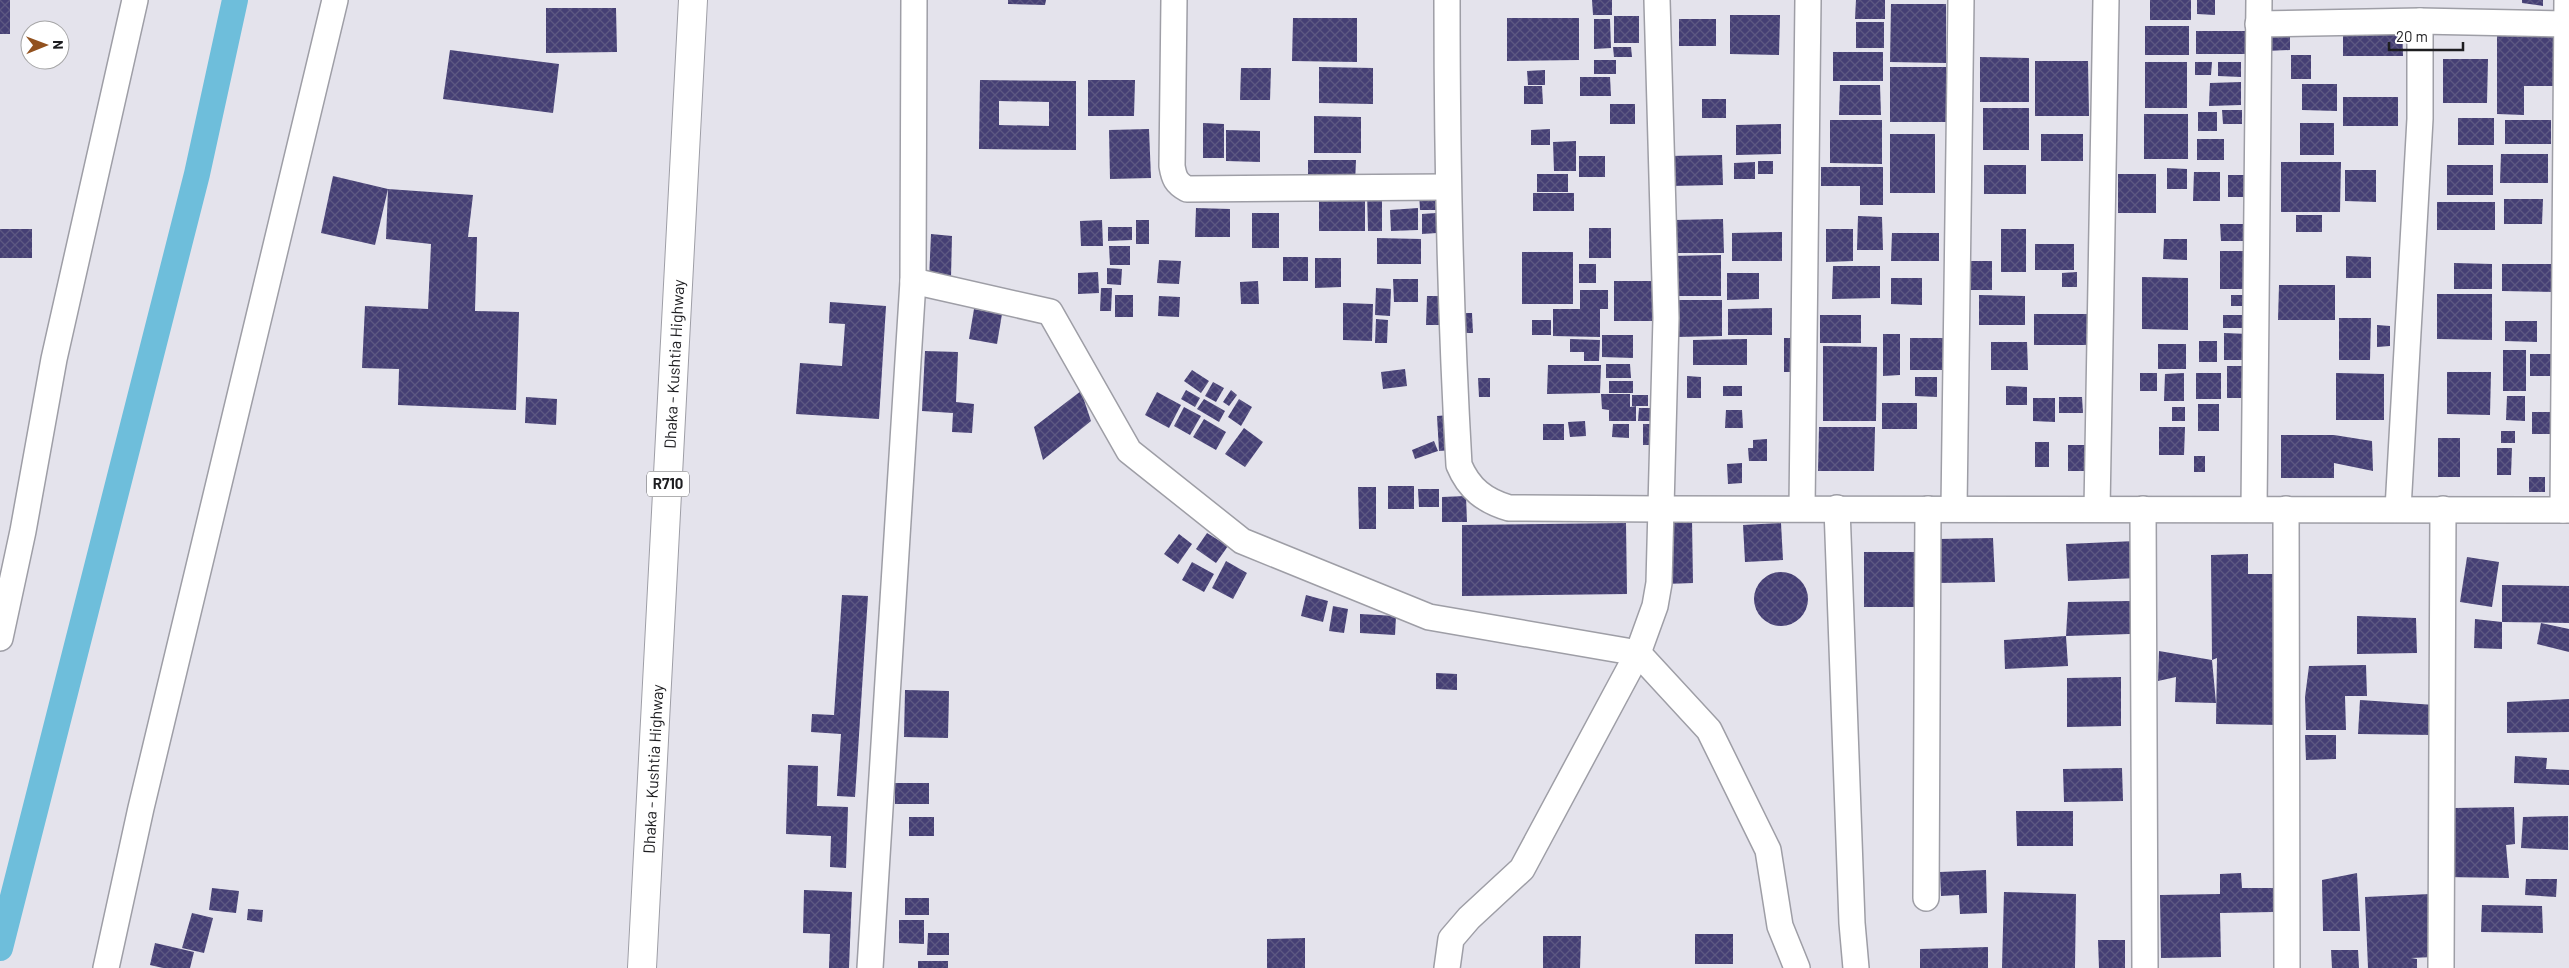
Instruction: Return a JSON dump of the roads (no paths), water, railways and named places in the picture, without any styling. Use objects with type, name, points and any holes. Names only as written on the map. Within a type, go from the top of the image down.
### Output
[{"type":"main road","name":"Dhaka - Kushtia Highway","points":[[642,968],[693,0]]},
{"type":"street","points":[[0,638],[23,531],[54,359],[135,0]]},
{"type":"street","points":[[106,968],[142,808],[335,0]]},
{"type":"street","points":[[870,968],[913,280],[914,0]]},
{"type":"street","points":[[1174,0],[1172,166],[1174,179],[1180,186],[1187,189],[1447,187]]},
{"type":"street","points":[[1447,0],[1447,187],[1450,311],[1459,465],[1465,480],[1490,503],[1509,508],[1660,510],[1802,508],[2566,510],[2566,12],[2420,21],[2259,12],[2254,509]]},
{"type":"street","points":[[1447,968],[1451,940],[1469,918],[1522,869],[1638,653],[1655,606],[1658,582],[1666,318],[1657,0]]},
{"type":"street","points":[[1802,508],[1808,0]]},
{"type":"street","points":[[1954,508],[1961,0]]},
{"type":"street","points":[[2097,509],[2106,0]]},
{"type":"street","points":[[2398,510],[2420,119],[2420,21]]},
{"type":"street","points":[[913,280],[1050,312],[1129,451],[1242,541],[1429,617],[1638,653],[1709,730],[1768,850],[1780,926],[1798,968]]},
{"type":"street","points":[[1837,508],[1852,923],[1856,968]]},
{"type":"street","points":[[1926,898],[1928,508]]},
{"type":"street","points":[[2143,509],[2145,968]]},
{"type":"street","points":[[2286,509],[2287,968]]},
{"type":"street","points":[[2441,968],[2443,509]]},
{"type":"waterway","points":[[0,948],[197,174],[235,0]]}]
